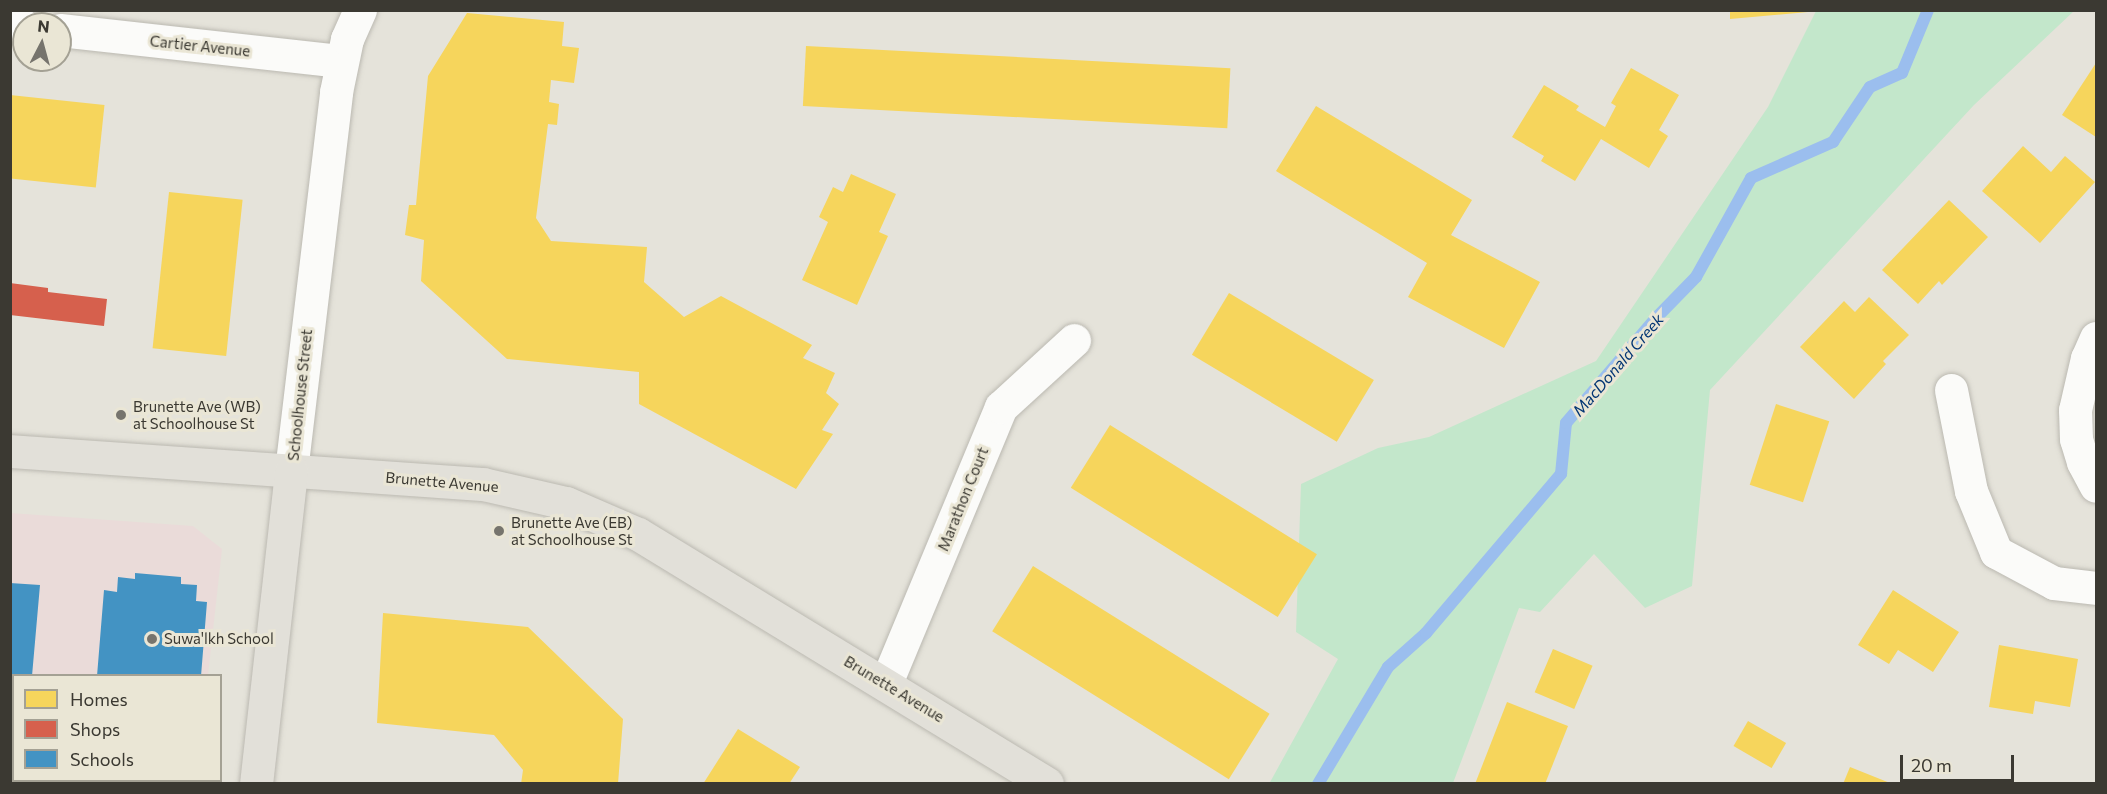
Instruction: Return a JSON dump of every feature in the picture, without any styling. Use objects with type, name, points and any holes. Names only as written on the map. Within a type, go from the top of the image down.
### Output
[{"type":"main road","name":"Brunette Avenue","points":[[10,451],[483,484],[566,502],[638,534],[1047,783]]},
{"type":"main road","name":"Schoolhouse Street","points":[[256,783],[291,471]]},
{"type":"street","name":"Schoolhouse Street","points":[[291,471],[341,61],[360,10]]},
{"type":"street","name":"Cartier Avenue","points":[[72,31],[341,61]]},
{"type":"street","points":[[2097,338],[2087,358],[2080,384],[2075,419],[2076,438],[2083,462],[2097,486]]},
{"type":"street","name":"Marathon Court","points":[[886,684],[1001,407],[1074,340]]},
{"type":"street","points":[[1951,390],[1971,491],[1996,552],[2054,583],[2097,588]]},
{"type":"shaded area","points":[[10,513],[193,526],[222,549],[208,674],[12,674],[12,782],[197,783],[11,783]]},
{"type":"green space","points":[[1816,11],[2074,11],[1974,105],[1710,390],[1692,586],[1645,608],[1594,554],[1540,612],[1519,608],[1453,783],[1269,784],[1338,659],[1296,632],[1301,484],[1378,448],[1429,437],[1596,361],[1768,107]]},
{"type":"building: Homes","points":[[1730,10],[1808,10],[1808,12],[1730,19]]},
{"type":"building: Homes","points":[[467,13],[564,22],[562,46],[579,48],[574,83],[551,80],[549,102],[559,104],[557,125],[548,124],[536,218],[551,241],[647,247],[644,282],[684,317],[721,296],[812,345],[803,358],[835,373],[826,393],[839,404],[822,430],[833,434],[796,489],[639,404],[639,372],[507,359],[421,281],[424,240],[405,235],[409,205],[416,205],[428,76]]},
{"type":"building: Homes","points":[[806,46],[1230,68],[1227,128],[803,106]]},
{"type":"building: Homes","points":[[2096,63],[2096,137],[2062,115]]},
{"type":"building: Homes","points":[[1631,68],[1679,95],[1659,130],[1668,136],[1649,168],[1601,139],[1575,181],[1541,161],[1544,156],[1512,137],[1544,85],[1579,106],[1576,110],[1605,127],[1616,106],[1611,103]]},
{"type":"building: Homes","points":[[10,95],[104,105],[96,187],[10,178]]},
{"type":"building: Homes","points":[[1316,106],[1472,200],[1451,235],[1540,282],[1504,348],[1408,297],[1427,263],[1276,171]]},
{"type":"building: Homes","points":[[2023,146],[2051,172],[2065,156],[2095,182],[2040,243],[1982,191]]},
{"type":"building: Homes","points":[[851,174],[896,194],[879,232],[888,236],[857,305],[802,280],[828,222],[819,217],[833,187],[843,192]]},
{"type":"building: Homes","points":[[169,192],[243,200],[226,356],[153,348]]},
{"type":"building: Homes","points":[[1949,200],[1988,237],[1942,285],[1939,281],[1918,304],[1882,270]]},
{"type":"building: Homes","points":[[1229,293],[1374,380],[1337,442],[1192,355]]},
{"type":"building: Homes","points":[[1869,297],[1909,335],[1883,361],[1886,364],[1854,399],[1800,347],[1844,301],[1855,312]]},
{"type":"building: Homes","points":[[1776,404],[1829,421],[1803,502],[1750,485]]},
{"type":"building: Homes","points":[[1110,425],[1317,554],[1278,617],[1071,488]]},
{"type":"building: Homes","points":[[1033,566],[1270,714],[1229,779],[992,631]]},
{"type":"building: Homes","points":[[1893,590],[1959,632],[1933,672],[1898,650],[1889,664],[1858,645]]},
{"type":"building: Homes","points":[[383,613],[528,627],[623,719],[618,784],[521,784],[523,770],[494,735],[377,723]]},
{"type":"building: Homes","points":[[1999,645],[2078,659],[2070,707],[2035,701],[2033,714],[1989,707]]},
{"type":"building: Homes","points":[[1553,649],[1593,666],[1574,709],[1535,692]]},
{"type":"building: Homes","points":[[1507,702],[1568,726],[1545,784],[1475,784]]},
{"type":"building: Homes","points":[[1748,721],[1786,743],[1772,768],[1734,746]]},
{"type":"building: Homes","points":[[738,729],[800,767],[789,784],[703,784]]},
{"type":"building: Homes","points":[[1850,767],[1890,783],[1890,784],[1843,784]]},
{"type":"building: Shops","points":[[10,283],[48,288],[48,292],[107,299],[104,326],[10,315]]},
{"type":"building: Schools","name":"Suwa'lkh School","points":[[135,573],[181,577],[181,584],[197,585],[196,601],[207,602],[201,674],[97,674],[104,590],[117,592],[118,577],[135,579]]},
{"type":"building: Schools","points":[[10,583],[40,585],[32,674],[12,674],[12,782],[60,782],[60,784],[10,784]]},
{"type":"waterway","name":"MacDonald Creek","points":[[1318,784],[1388,667],[1426,633],[1561,474],[1566,423],[1655,319],[1696,277],[1751,178],[1833,142],[1870,87],[1902,73],[1928,10]]},
{"type":"place","name":"Brunette Ave (WB) at Schoolhouse St","points":[[121,415]]},
{"type":"place","name":"Brunette Ave (EB) at Schoolhouse St","points":[[499,531]]},
{"type":"place","name":"Suwa'lkh School","points":[[152,639]]}]
